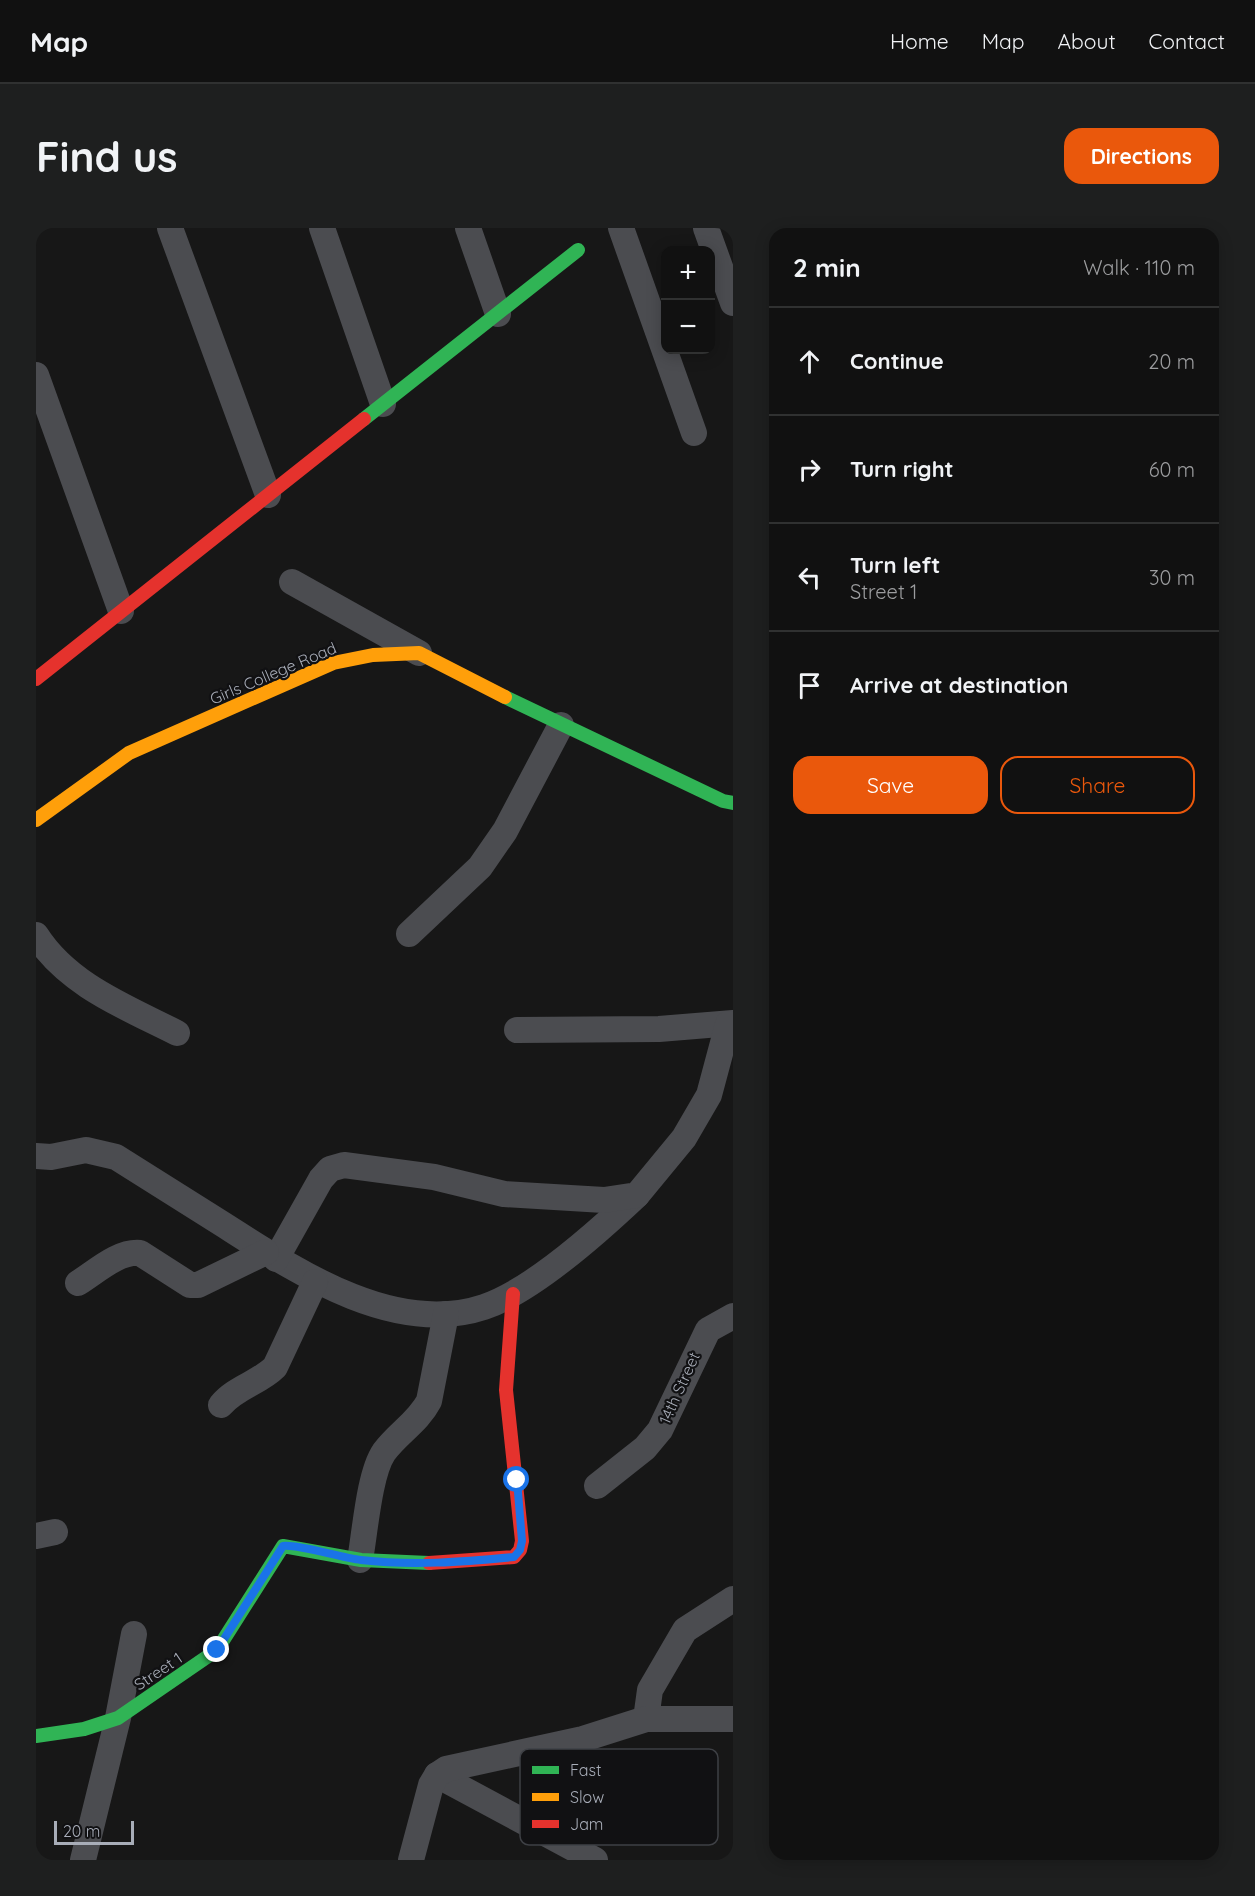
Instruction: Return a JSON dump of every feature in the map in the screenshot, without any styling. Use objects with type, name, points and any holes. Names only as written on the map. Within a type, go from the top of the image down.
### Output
[{"type":"street","points":[[170,228],[268,495]]},
{"type":"street","points":[[322,228],[383,404]]},
{"type":"street","points":[[468,228],[498,314]]},
{"type":"street","points":[[621,228],[694,433]]},
{"type":"street","points":[[706,228],[733,303]]},
{"type":"street","points":[[36,678],[578,250]]},
{"type":"street","points":[[36,375],[41,405],[121,611]]},
{"type":"street","points":[[292,582],[419,653]]},
{"type":"street","name":"Girls College Road","points":[[36,820],[129,753],[333,663],[373,655],[419,653],[561,725],[723,801],[733,803]]},
{"type":"street","points":[[409,934],[480,867],[506,831],[561,725]]},
{"type":"street","points":[[36,935],[62,965],[92,989],[177,1033]]},
{"type":"street","points":[[36,1156],[51,1157],[86,1150],[116,1157],[315,1282],[405,1312],[447,1314],[483,1307],[513,1294],[599,1231],[637,1195],[684,1138],[709,1095],[730,1023],[660,1029],[517,1030]]},
{"type":"street","points":[[78,1283],[123,1255],[132,1252],[140,1253],[190,1285],[198,1285],[271,1255],[321,1179],[330,1169],[344,1165],[434,1177],[504,1194],[604,1200],[637,1195]]},
{"type":"street","points":[[221,1405],[231,1394],[267,1375],[275,1367],[315,1282]]},
{"type":"street","points":[[447,1314],[429,1401],[423,1413],[391,1444],[376,1469],[360,1560],[455,1563],[514,1557],[520,1550],[519,1500],[507,1403],[507,1351],[513,1294]]},
{"type":"street","name":"14th Street","points":[[597,1486],[645,1448],[660,1430],[708,1330],[733,1316]]},
{"type":"street","name":"Street 1","points":[[36,1736],[84,1729],[118,1718],[217,1650],[280,1549],[287,1545],[360,1560]]},
{"type":"street","points":[[646,1719],[650,1690],[685,1630],[733,1599]]},
{"type":"street","points":[[83,1860],[118,1718],[134,1634]]},
{"type":"street","points":[[537,1749],[583,1739],[646,1719],[733,1719]]},
{"type":"street","points":[[411,1860],[430,1785],[437,1774],[446,1769],[520,1753]]},
{"type":"street","points":[[437,1774],[520,1825]]},
{"type":"street","points":[[564,1852],[595,1860]]},
{"type":"traffic: fast","points":[[364,419],[578,250]]},
{"type":"traffic: fast","points":[[505,697],[723,801],[733,803]]},
{"type":"traffic: fast","points":[[36,1736],[84,1729],[118,1718],[217,1650],[283,1546],[361,1560],[429,1563]]},
{"type":"traffic: slow","points":[[36,820],[129,753],[333,663],[373,655],[419,653],[505,697]]},
{"type":"traffic: jam","points":[[36,679],[364,419]]},
{"type":"traffic: jam","points":[[429,1563],[514,1557],[520,1550],[522,1541],[506,1390],[513,1294]]},
{"type":"route","points":[[217,1650],[283,1546],[287,1545],[320,1554],[393,1563],[455,1563],[514,1557],[520,1550],[522,1541],[517,1480]]}]
